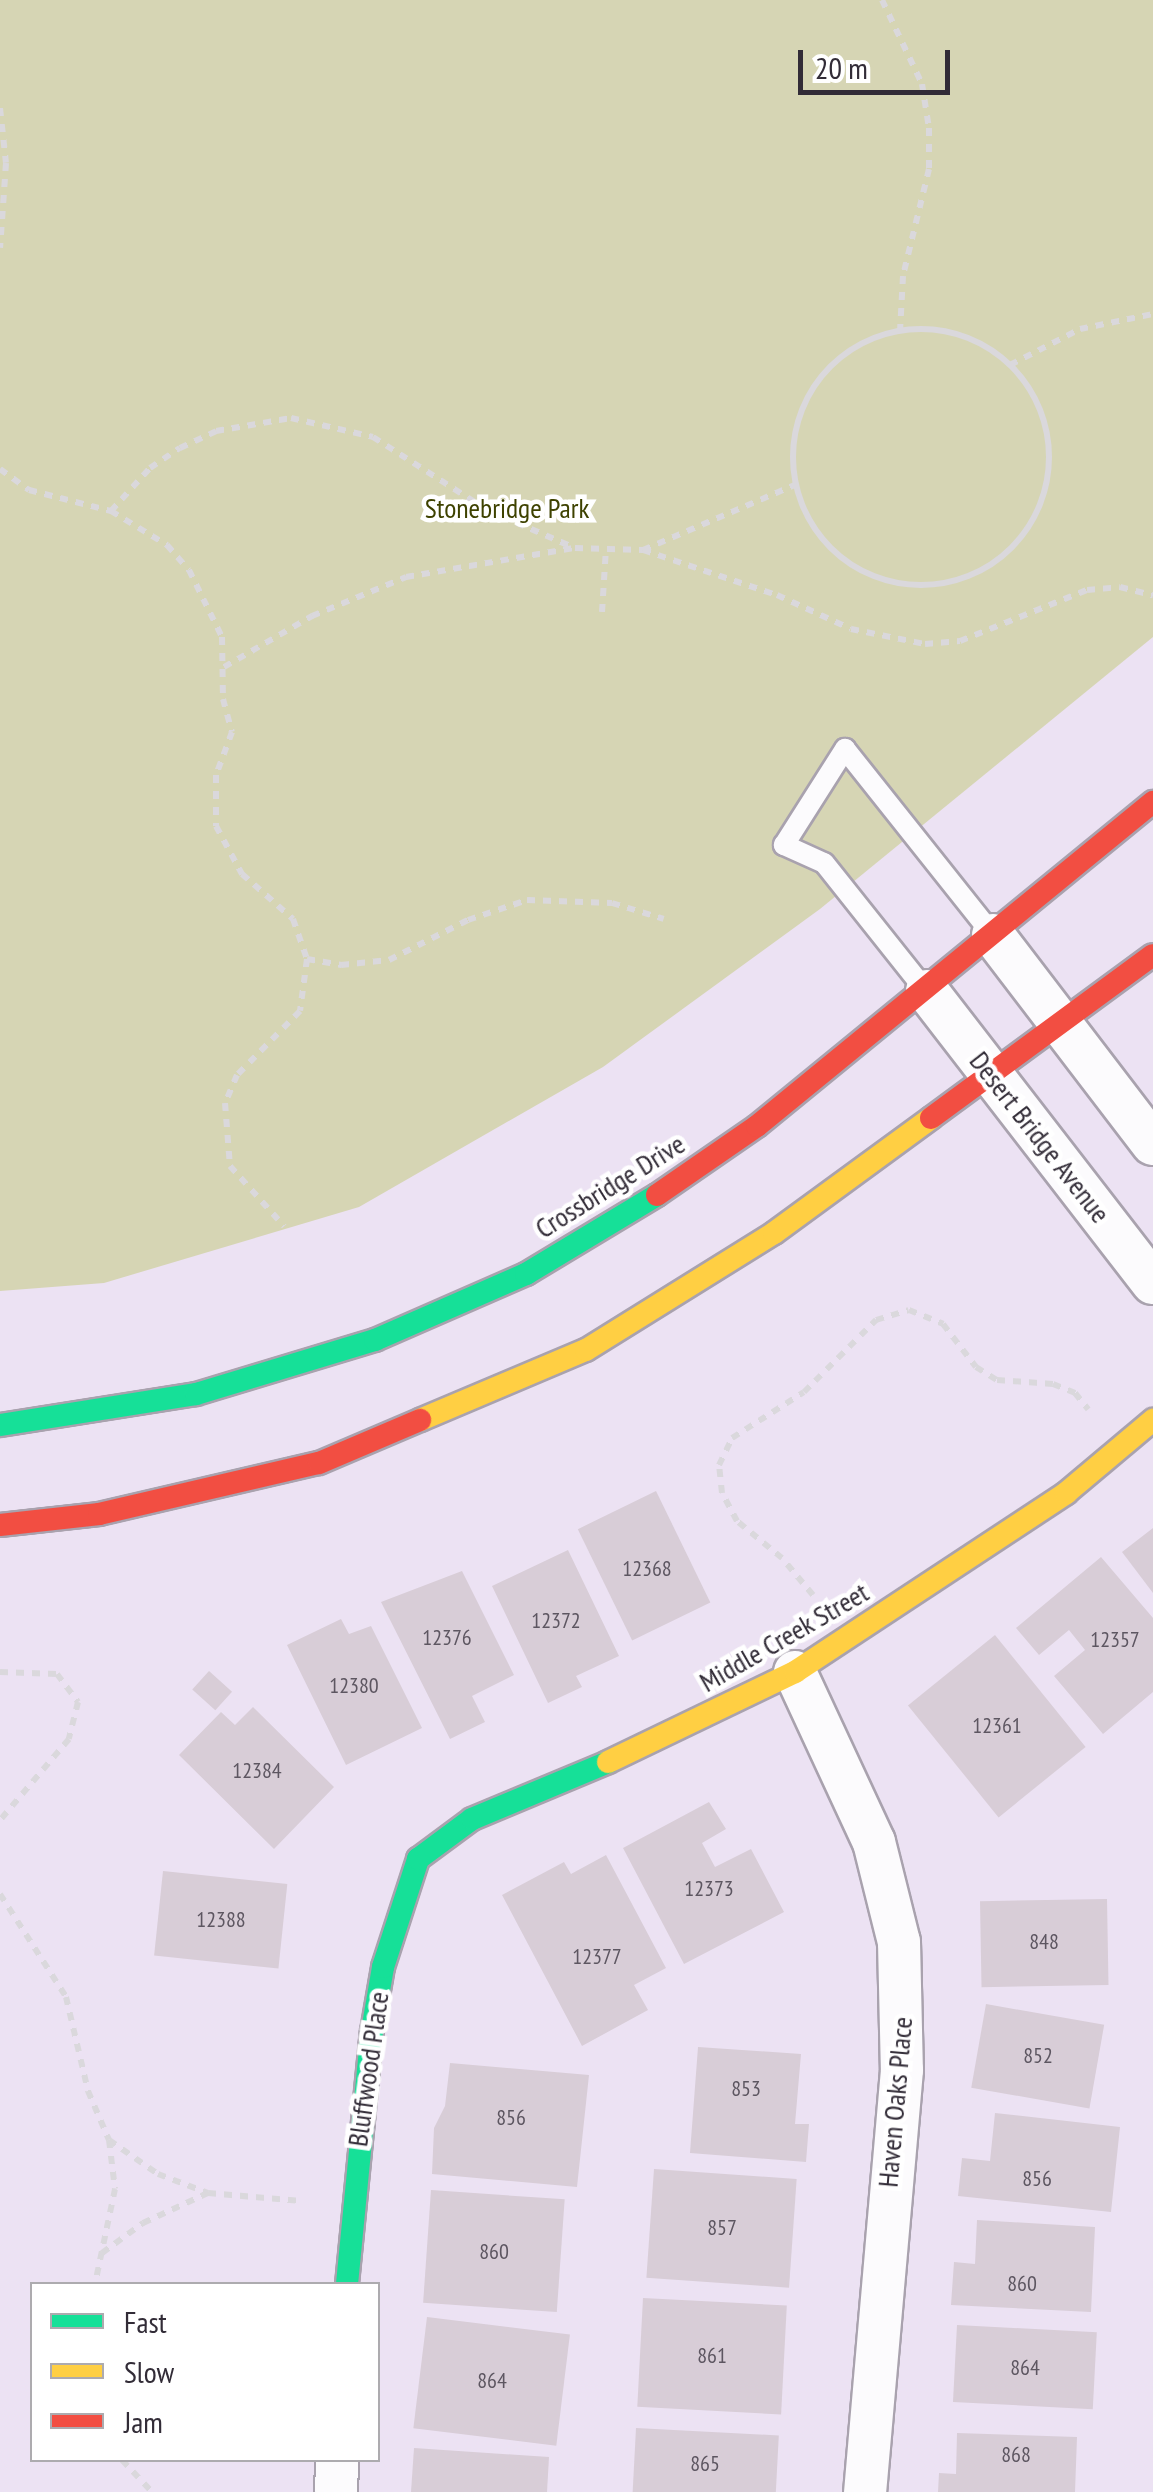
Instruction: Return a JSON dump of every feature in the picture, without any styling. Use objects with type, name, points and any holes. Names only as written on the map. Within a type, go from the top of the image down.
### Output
[{"type":"street","name":"Crossbridge Drive","points":[[0,1425],[196,1394],[286,1370],[375,1340],[526,1274],[609,1228],[756,1126],[1153,802]]},
{"type":"street","points":[[993,935],[1153,1144]]},
{"type":"street","points":[[0,1525],[99,1514],[244,1484],[388,1437],[529,1378],[705,1279],[1153,955]]},
{"type":"street","name":"Desert Bridge Avenue","points":[[926,991],[1153,1284]]},
{"type":"street","name":"Middle Creek Street","points":[[418,1859],[472,1819],[610,1762],[795,1672],[1066,1493],[1153,1420]]},
{"type":"street","name":"Haven Oaks Place","points":[[795,1672],[874,1842],[899,1942],[902,2070],[866,2492]]},
{"type":"street","name":"Bluffwood Place","points":[[347,2282],[372,2031],[383,1967],[418,1859]]},
{"type":"street","points":[[336,2492],[337,2462]]},
{"type":"lane","points":[[926,991],[824,863],[784,845],[845,749],[993,935]]},
{"type":"path","points":[[882,0],[922,84],[929,128],[929,169],[902,276],[900,331]]},
{"type":"path","points":[[0,108],[6,162],[0,248]]},
{"type":"path","points":[[1010,366],[1080,329],[1153,314]]},
{"type":"path","points":[[900,331],[958,336],[1010,366],[1042,416],[1048,475],[1026,530],[984,570],[926,585],[868,574],[822,538],[796,485],[796,426],[823,373],[845,353],[900,331]]},
{"type":"path","points":[[111,511],[150,468],[180,448],[216,431],[291,418],[373,438],[487,510],[576,548]]},
{"type":"path","points":[[0,469],[29,490],[111,511],[167,545],[189,570],[222,637],[223,698],[232,732],[216,775],[216,826],[242,874],[293,918],[307,959],[300,1010],[237,1075],[225,1103],[226,1168],[284,1226]]},
{"type":"path","points":[[643,550],[796,485]]},
{"type":"path","points":[[224,667],[312,616],[406,577],[576,548],[643,550],[777,595],[851,629],[925,644],[960,640],[1087,590],[1120,587],[1153,596]]},
{"type":"path","points":[[602,612],[606,549]]},
{"type":"path","points":[[307,959],[342,965],[388,960],[468,920],[527,900],[586,899],[664,919]]},
{"type":"path","points":[[819,1605],[782,1558],[736,1521],[718,1464],[732,1438],[804,1392],[876,1320],[909,1310],[942,1324],[976,1368],[1026,1386],[1052,1384],[1074,1393],[1092,1414]]},
{"type":"path","points":[[0,1672],[57,1674],[78,1702],[69,1740],[0,1820]]},
{"type":"path","points":[[0,1894],[66,1997],[88,2091],[110,2140],[115,2189],[95,2282]]},
{"type":"path","points":[[110,2140],[158,2174],[208,2193],[287,2200]]},
{"type":"path","points":[[102,2253],[143,2223],[208,2193]]},
{"type":"path","points":[[124,2462],[152,2492]]},
{"type":"green space","name":"Stonebridge Park","points":[[0,0],[1153,0],[1153,637],[820,909],[603,1067],[359,1207],[104,1283],[0,1291]]},
{"type":"building","points":[[656,1491],[710,1602],[632,1641],[578,1529]]},
{"type":"building","points":[[1153,1528],[1153,1593],[1122,1552]]},
{"type":"building","points":[[568,1550],[619,1656],[576,1676],[582,1687],[548,1703],[492,1586]]},
{"type":"building","points":[[1101,1557],[1153,1618],[1153,1692],[1103,1734],[1054,1676],[1085,1650],[1069,1630],[1039,1655],[1016,1628]]},
{"type":"building","points":[[462,1571],[514,1675],[472,1696],[485,1722],[450,1739],[381,1602]]},
{"type":"building","points":[[341,1619],[349,1634],[371,1626],[422,1728],[346,1765],[287,1645]]},
{"type":"building","points":[[995,1635],[1086,1747],[999,1817],[908,1705]]},
{"type":"building","points":[[209,1671],[232,1692],[215,1710],[192,1690]]},
{"type":"building","points":[[253,1707],[334,1787],[274,1849],[179,1755],[221,1712],[235,1725]]},
{"type":"building","points":[[709,1802],[726,1829],[702,1843],[715,1867],[751,1849],[784,1912],[684,1964],[623,1848]]},
{"type":"building","points":[[606,1855],[666,1968],[634,1985],[648,2010],[582,2046],[502,1895],[564,1862],[571,1874]]},
{"type":"building","points":[[163,1871],[287,1884],[278,1969],[154,1956]]},
{"type":"building","points":[[1107,1899],[1109,1985],[982,1987],[980,1901]]},
{"type":"building","points":[[986,2004],[1104,2025],[1089,2109],[971,2088]]},
{"type":"building","points":[[698,2047],[801,2054],[795,2124],[809,2124],[806,2162],[690,2153]]},
{"type":"building","points":[[450,2063],[589,2075],[577,2187],[432,2174],[434,2128],[445,2106]]},
{"type":"building","points":[[995,2113],[1120,2127],[1111,2212],[958,2196],[962,2158],[990,2161]]},
{"type":"building","points":[[654,2169],[797,2179],[789,2288],[646,2278]]},
{"type":"building","points":[[431,2190],[565,2199],[557,2312],[423,2303]]},
{"type":"building","points":[[977,2220],[1095,2227],[1091,2312],[951,2305],[954,2262],[975,2264]]},
{"type":"building","points":[[643,2298],[787,2306],[781,2414],[637,2407]]},
{"type":"building","points":[[427,2317],[570,2335],[556,2446],[413,2428]]},
{"type":"building","points":[[957,2325],[1097,2332],[1093,2409],[953,2402]]},
{"type":"building","points":[[636,2428],[779,2435],[776,2492],[633,2492]]},
{"type":"building","points":[[957,2433],[1077,2437],[1075,2492],[938,2492],[939,2473],[956,2474]]},
{"type":"building","points":[[414,2448],[549,2457],[547,2492],[411,2492]]},
{"type":"traffic: fast","points":[[0,1425],[196,1394],[375,1340],[526,1274],[657,1195]]},
{"type":"traffic: fast","points":[[347,2282],[372,2031],[383,1967],[418,1859],[472,1819],[608,1762]]},
{"type":"traffic: slow","points":[[420,1420],[586,1350],[774,1233],[931,1118]]},
{"type":"traffic: slow","points":[[608,1762],[795,1672],[1066,1493],[1153,1420]]},
{"type":"traffic: jam","points":[[657,1195],[757,1126],[1153,802]]},
{"type":"traffic: jam","points":[[931,1118],[1153,955]]},
{"type":"traffic: jam","points":[[0,1525],[99,1514],[319,1463],[420,1420]]}]
